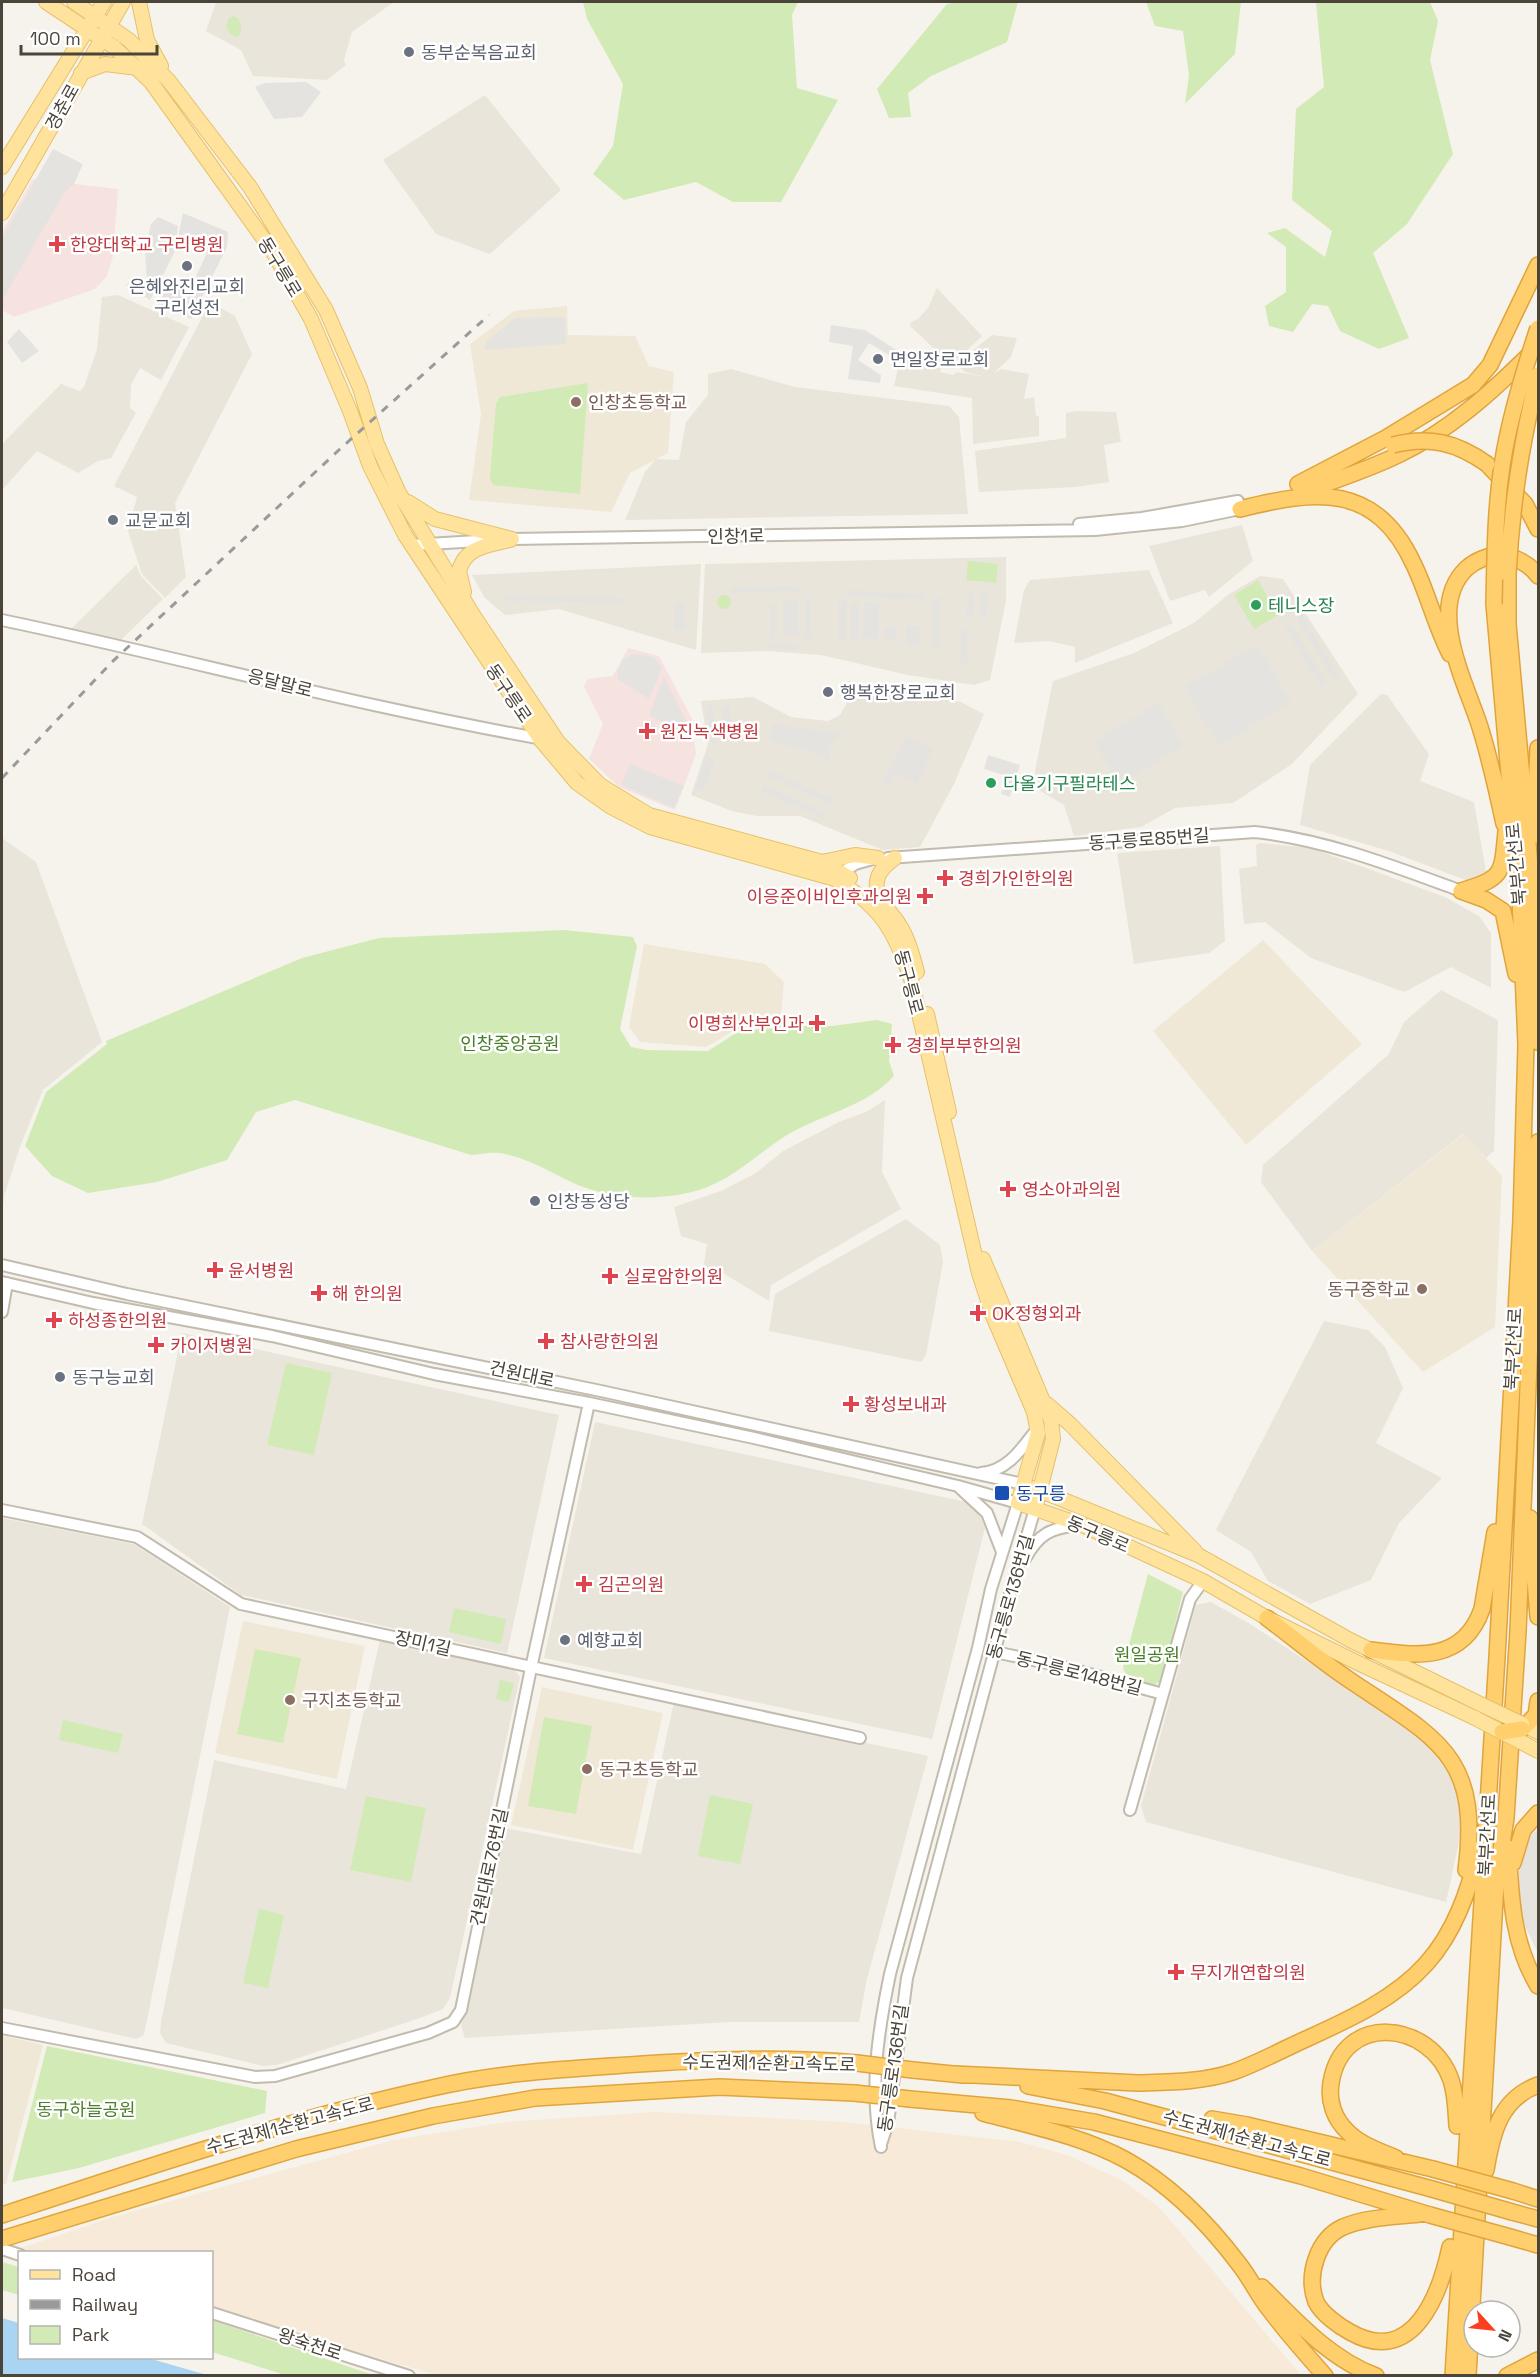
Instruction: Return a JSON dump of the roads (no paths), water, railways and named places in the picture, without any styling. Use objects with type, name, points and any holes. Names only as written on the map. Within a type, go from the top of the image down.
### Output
[{"type":"highway","points":[[1298,484],[1386,438],[1454,399],[1473,385],[1490,365],[1539,265]]},
{"type":"highway","name":"북부간선로","points":[[1532,1043],[1494,604],[1496,518],[1502,467],[1511,416],[1539,328]]},
{"type":"highway","points":[[1286,498],[1400,454],[1451,423],[1484,398],[1539,345]]},
{"type":"highway","name":"북부간선로","points":[[1453,2376],[1532,1043],[1531,877],[1509,636],[1510,524],[1521,442],[1539,375]]},
{"type":"highway","points":[[1239,505],[1298,484],[1393,445],[1410,441],[1440,441],[1466,449],[1487,464],[1525,504],[1539,529]]},
{"type":"highway","points":[[1239,505],[1309,495],[1345,498],[1368,508],[1395,532],[1414,565],[1439,633],[1456,665],[1479,725],[1506,831],[1515,923],[1516,974]]},
{"type":"highway","points":[[1456,665],[1448,609],[1452,590],[1462,573],[1477,561],[1500,555],[1524,564],[1539,576]]},
{"type":"highway","points":[[1531,877],[1539,748]]},
{"type":"highway","points":[[1461,891],[1486,883],[1497,876],[1503,861],[1506,831]]},
{"type":"highway","points":[[1461,891],[1486,900],[1503,910],[1532,1043]]},
{"type":"highway","name":"북부간선로","points":[[1468,2376],[1496,1882],[1506,1818],[1518,1631],[1539,1142]]},
{"type":"highway","points":[[1524,1452],[1539,1617]]},
{"type":"highway","points":[[1371,1650],[1403,1655],[1439,1653],[1456,1643],[1470,1630],[1482,1609],[1506,1473]]},
{"type":"highway","points":[[1267,1618],[1344,1676],[1431,1736],[1453,1764],[1468,1800],[1469,1836],[1466,1869],[1449,1931]]},
{"type":"highway","points":[[1502,1732],[1526,1731],[1536,1715],[1539,1701]]},
{"type":"highway","points":[[954,2074],[1138,2083],[1199,2079],[1232,2072],[1306,2039],[1381,2001],[1405,1984],[1428,1962],[1449,1931],[1472,1878],[1488,1808]]},
{"type":"highway","points":[[1509,1878],[1518,1841],[1530,1820],[1539,1813]]},
{"type":"highway","points":[[1506,1818],[1511,1910],[1520,1948],[1539,1986]]},
{"type":"highway","points":[[1455,2329],[1450,2247],[1457,2126],[1463,2057],[1479,1956]]},
{"type":"highway","points":[[1396,2158],[1360,2142],[1348,2132],[1339,2122],[1330,2100],[1332,2077],[1338,2060],[1343,2051],[1362,2037],[1387,2032],[1405,2035],[1422,2042],[1437,2054],[1452,2082],[1457,2126]]},
{"type":"highway","name":"수도권제1순환고속도로","points":[[2,2215],[177,2155],[444,2085],[529,2072],[709,2060],[790,2059],[857,2063],[954,2074],[1057,2091],[1244,2136],[1539,2219]]},
{"type":"highway","points":[[1473,2268],[1494,2130],[1512,2100],[1526,2090],[1539,2085]]},
{"type":"highway","name":"수도권제1순환고속도로","points":[[2,2239],[296,2149],[433,2116],[535,2098],[718,2087],[854,2093],[1032,2111],[1094,2122],[1301,2176],[1539,2245]]},
{"type":"highway","points":[[946,2102],[1056,2132],[1125,2160],[1188,2205],[1239,2264],[1319,2342],[1345,2360],[1377,2376]]},
{"type":"highway","points":[[1117,2104],[1247,2125],[1396,2158],[1539,2198]]},
{"type":"highway","points":[[1428,2214],[1361,2222],[1341,2228],[1325,2243],[1315,2260],[1312,2280],[1317,2303],[1338,2326],[1354,2335],[1367,2339],[1384,2340],[1401,2336],[1431,2307],[1441,2286],[1450,2247]]},
{"type":"highway","points":[[1239,2264],[1269,2310],[1325,2376]]},
{"type":"highway","points":[[1506,2376],[1539,2360]]},
{"type":"main road","points":[[46,2],[86,28],[104,31]]},
{"type":"main road","points":[[74,2],[94,15],[104,31]]},
{"type":"main road","name":"경춘로","points":[[2,167],[104,2]]},
{"type":"main road","name":"경춘로","points":[[2,213],[104,31],[123,2]]},
{"type":"main road","points":[[139,2],[147,40],[169,81]]},
{"type":"main road","name":"동구릉로","points":[[104,31],[151,82],[273,252],[311,319],[370,466],[411,546],[540,739],[590,794],[632,819],[681,837],[837,876],[879,900],[907,934],[943,1078],[976,1239],[1008,1322],[1051,1420],[1053,1439],[1041,1490],[1198,1555],[1371,1650],[1472,1700],[1526,1731],[1539,1751]]},
{"type":"main road","name":"동구릉로","points":[[104,31],[129,40],[169,81],[250,187],[326,310],[360,388],[378,444],[399,493],[473,615],[558,742],[600,784],[618,798],[649,815],[822,862],[869,903],[898,942],[911,979],[979,1273],[993,1316],[1034,1412],[1038,1433],[1018,1503],[1082,1525],[1203,1581],[1267,1618],[1502,1732]]},
{"type":"main road","points":[[81,73],[105,64],[138,68]]},
{"type":"main road","points":[[399,493],[418,510],[435,519],[512,539]]},
{"type":"main road","points":[[473,615],[459,579],[461,564],[473,550],[512,539]]},
{"type":"main road","points":[[822,862],[855,855],[878,858]]},
{"type":"main road","points":[[879,900],[875,887],[876,878],[882,867],[895,858]]},
{"type":"main road","name":"동구릉로","points":[[1044,1402],[1070,1424],[1198,1555]]},
{"type":"main road","name":"건원대로","points":[[1023,1484],[1041,1490]]},
{"type":"main road","name":"동구릉로136번길","points":[[1035,1509],[1041,1490]]},
{"type":"street","name":"인창1로","points":[[411,546],[512,539],[1141,527],[1239,505]]},
{"type":"street","name":"응달말로","points":[[2,620],[145,650],[346,699],[558,742]]},
{"type":"street","name":"동구릉로85번길","points":[[837,876],[878,858],[1255,832],[1294,836],[1356,853],[1461,891]]},
{"type":"street","name":"건원대로","points":[[2,1265],[127,1294],[601,1391],[1023,1484]]},
{"type":"street","points":[[2,1312],[4,1282]]},
{"type":"street","name":"건원대로","points":[[4,1282],[93,1303],[272,1336],[434,1374],[589,1403],[957,1486],[1018,1503]]},
{"type":"street","name":"건원대로76번길","points":[[2,2028],[255,2077],[274,2076],[428,2033],[453,2022],[461,2010],[531,1668],[589,1403]]},
{"type":"street","points":[[973,1474],[990,1472],[1010,1462],[1037,1428]]},
{"type":"street","points":[[957,1486],[987,1513],[1002,1552]]},
{"type":"street","name":"동구릉로136번길","points":[[1018,1503],[1002,1552],[890,1974],[879,2028],[874,2112],[880,2147],[888,2123],[907,1978],[1012,1586],[1035,1509]]},
{"type":"street","name":"장미1길","points":[[2,1510],[137,1537],[241,1604],[860,1738]]},
{"type":"street","points":[[1012,1586],[1033,1544],[1055,1527],[1082,1525]]},
{"type":"street","name":"동구릉로148번길","points":[[1130,1810],[1190,1599],[1203,1581]]},
{"type":"street","name":"동구릉로148번길","points":[[995,1652],[1057,1665],[1163,1694]]},
{"type":"street","points":[[2,2249],[18,2254]]},
{"type":"street","points":[[2,2256],[18,2260]]},
{"type":"street","name":"왕숙천로","points":[[213,2313],[409,2376]]},
{"type":"water","points":[[2,2318],[18,2323],[18,2359],[151,2359],[207,2375],[5,2375],[2,2374]]},
{"type":"railway","points":[[2,778],[112,662],[340,449],[489,315]]},
{"type":"place","name":"동부순복음교회","points":[[409,52]]},
{"type":"place","name":"한양대학교 구리병원","points":[[57,244]]},
{"type":"place","name":"은혜와진리교회 구리성전","points":[[187,266]]},
{"type":"place","name":"면일장로교회","points":[[878,359]]},
{"type":"place","name":"인창초등학교","points":[[576,402]]},
{"type":"place","name":"교문교회","points":[[113,520]]},
{"type":"place","name":"테니스장","points":[[1256,605]]},
{"type":"place","name":"행복한장로교회","points":[[828,692]]},
{"type":"place","name":"원진녹색병원","points":[[647,731]]},
{"type":"place","name":"다올기구필라테스","points":[[991,783]]},
{"type":"place","name":"경희가인한의원","points":[[945,878]]},
{"type":"place","name":"이응준이비인후과의원","points":[[925,896]]},
{"type":"place","name":"이명희산부인과","points":[[817,1023]]},
{"type":"place","name":"경희부부한의원","points":[[893,1045]]},
{"type":"place","name":"영소아과의원","points":[[1008,1189]]},
{"type":"place","name":"인창동성당","points":[[535,1201]]},
{"type":"place","name":"윤서병원","points":[[215,1270]]},
{"type":"place","name":"실로암한의원","points":[[610,1276]]},
{"type":"place","name":"동구중학교","points":[[1422,1289]]},
{"type":"place","name":"해 한의원","points":[[319,1293]]},
{"type":"place","name":"OK정형외과","points":[[978,1313]]},
{"type":"place","name":"하성종한의원","points":[[54,1320]]},
{"type":"place","name":"참사랑한의원","points":[[546,1341]]},
{"type":"place","name":"카이저병원","points":[[156,1345]]},
{"type":"place","name":"동구능교회","points":[[60,1377]]},
{"type":"place","name":"황성보내과","points":[[851,1404]]},
{"type":"place","name":"동구릉","points":[[1002,1493]]},
{"type":"place","name":"김곤의원","points":[[584,1584]]},
{"type":"place","name":"예향교회","points":[[565,1640]]},
{"type":"place","name":"구지초등학교","points":[[290,1700]]},
{"type":"place","name":"동구초등학교","points":[[587,1769]]},
{"type":"place","name":"무지개연합의원","points":[[1176,1972]]},
{"type":"park label","name":"인창중앙공원","points":[[510,1043]]},
{"type":"park label","name":"원일공원","points":[[1147,1654]]},
{"type":"park label","name":"동구하늘공원","points":[[86,2109]]}]
